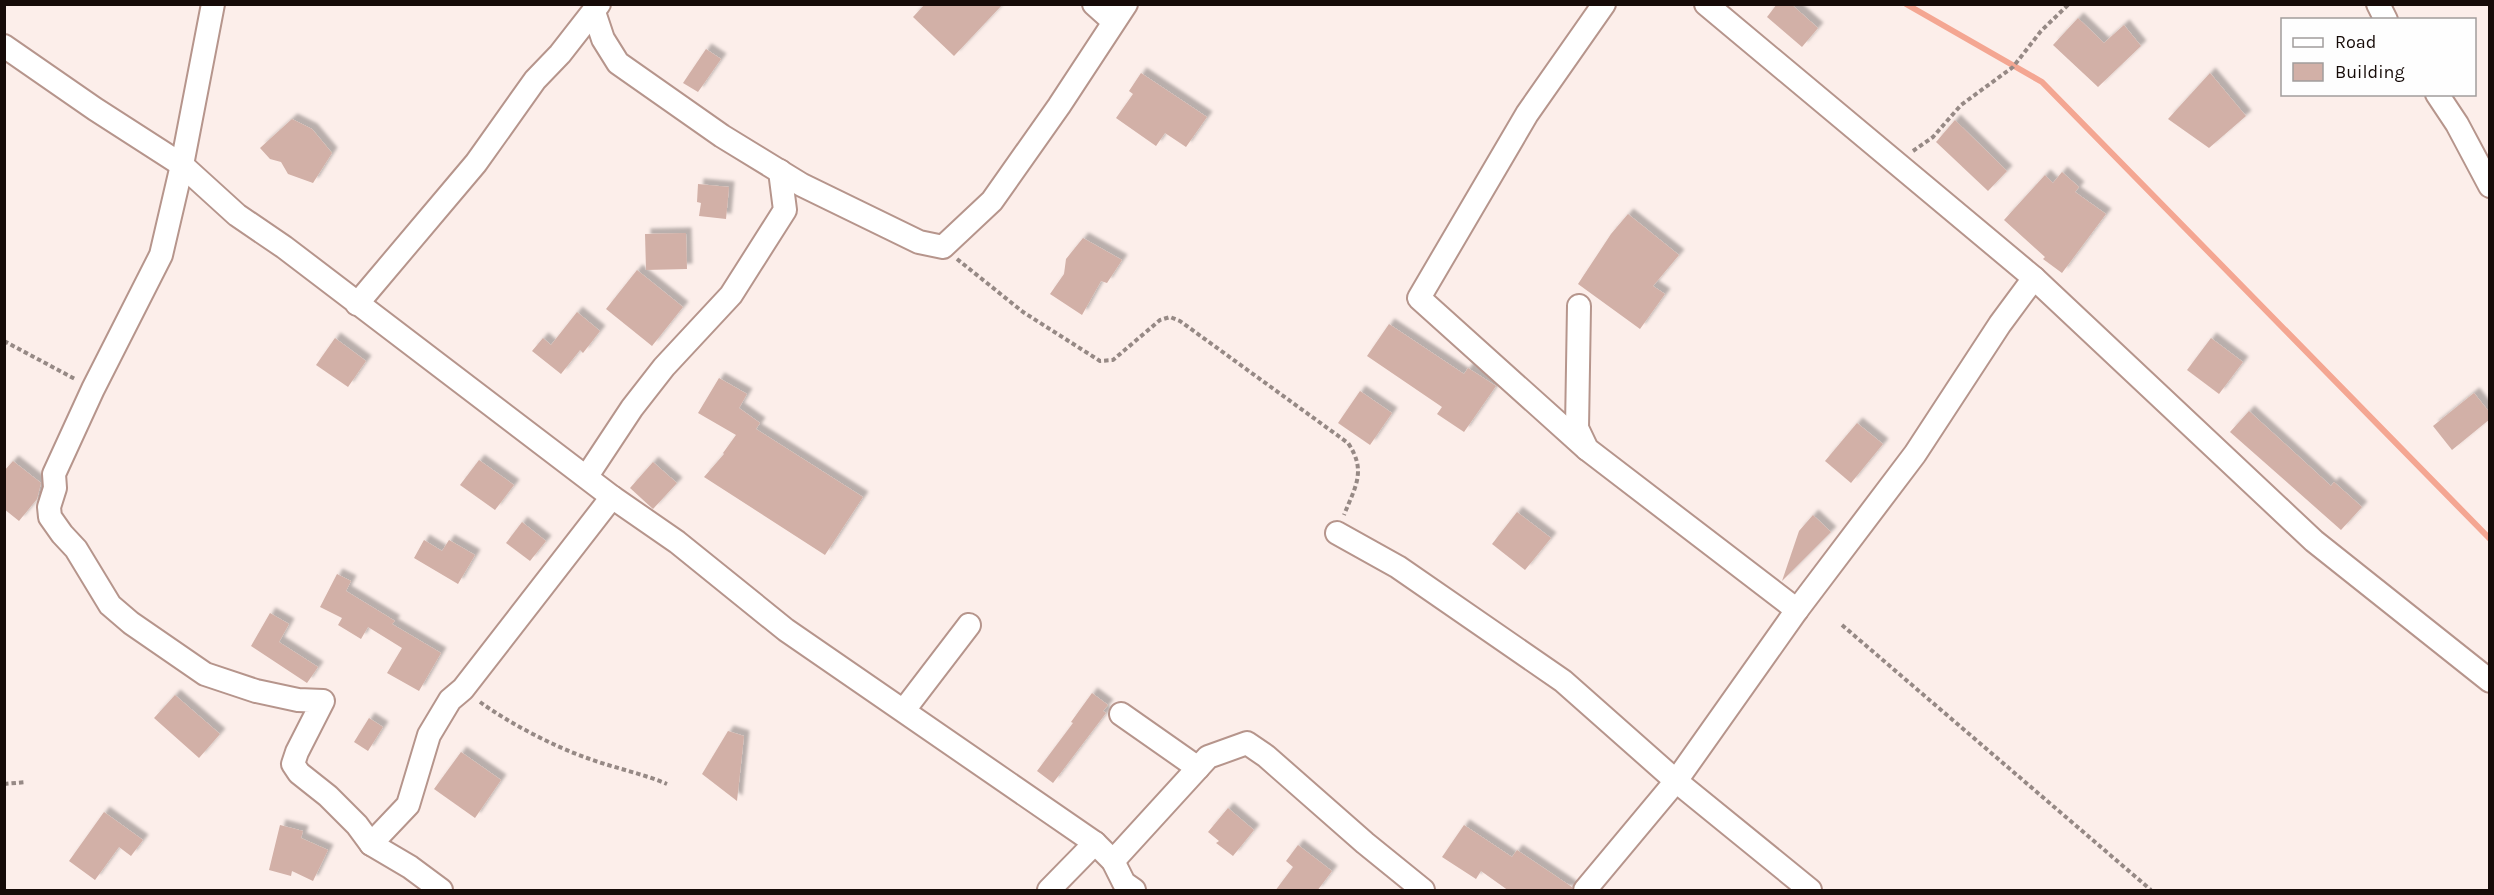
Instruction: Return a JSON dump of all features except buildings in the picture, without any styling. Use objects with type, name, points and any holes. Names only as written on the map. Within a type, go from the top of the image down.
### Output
[{"type":"street","points":[[213,4],[182,165],[161,255],[93,389],[54,474],[55,488],[49,507],[50,517],[76,549],[110,605],[148,636],[206,674],[256,691],[298,700],[323,701],[297,752],[293,764],[298,774],[328,796],[357,825],[371,844],[410,867],[441,891]]},
{"type":"street","points":[[596,8],[603,39],[618,63],[722,136],[822,194],[919,242],[943,248],[992,201],[1059,106],[1120,13],[1094,4]]},
{"type":"street","points":[[1604,4],[1527,114],[1419,298],[1587,448],[1797,610]]},
{"type":"street","points":[[1706,4],[2034,278],[2314,541],[2490,681]]},
{"type":"street","points":[[2378,4],[2385,18]]},
{"type":"street","points":[[357,304],[476,163],[535,80],[596,8]]},
{"type":"street","points":[[4,46],[182,165],[237,215],[284,248],[612,497],[677,542],[786,630],[1095,843],[1113,861],[1124,883],[1134,891]]},
{"type":"street","points":[[2438,96],[2457,124],[2490,186]]},
{"type":"street","points":[[780,171],[785,210]]},
{"type":"street","points":[[587,476],[632,408],[672,358],[730,295],[785,210],[822,194]]},
{"type":"street","points":[[1584,891],[1676,781],[1797,610],[1915,454],[2000,324],[2034,278]]},
{"type":"street","points":[[1579,306],[1577,428],[1587,448]]},
{"type":"street","points":[[371,844],[408,805],[429,735],[450,700],[463,689],[612,497]]},
{"type":"street","points":[[1337,533],[1398,567],[1563,681],[1676,781],[1810,891]]},
{"type":"street","points":[[904,710],[969,625]]},
{"type":"street","points":[[1121,714],[1198,768]]},
{"type":"street","points":[[1113,861],[1208,757],[1246,743],[1266,756],[1423,891]]},
{"type":"street","points":[[1049,891],[1095,843]]},
{"type":"path","points":[[1895,163],[1933,137],[1961,105],[2013,67],[2041,31],[2069,4]]},
{"type":"path","points":[[943,248],[1023,312],[1100,361],[1113,360],[1160,321],[1170,317],[1180,321],[1348,443],[1357,456],[1360,470],[1356,487],[1337,533]]},
{"type":"path","points":[[4,341],[93,389]]},
{"type":"path","points":[[1842,625],[2151,891]]},
{"type":"path","points":[[463,689],[501,717],[586,758],[649,776],[667,784]]},
{"type":"path","points":[[4,784],[26,782]]},
{"type":"waterway","points":[[1906,4],[2042,82],[2490,539]]}]
